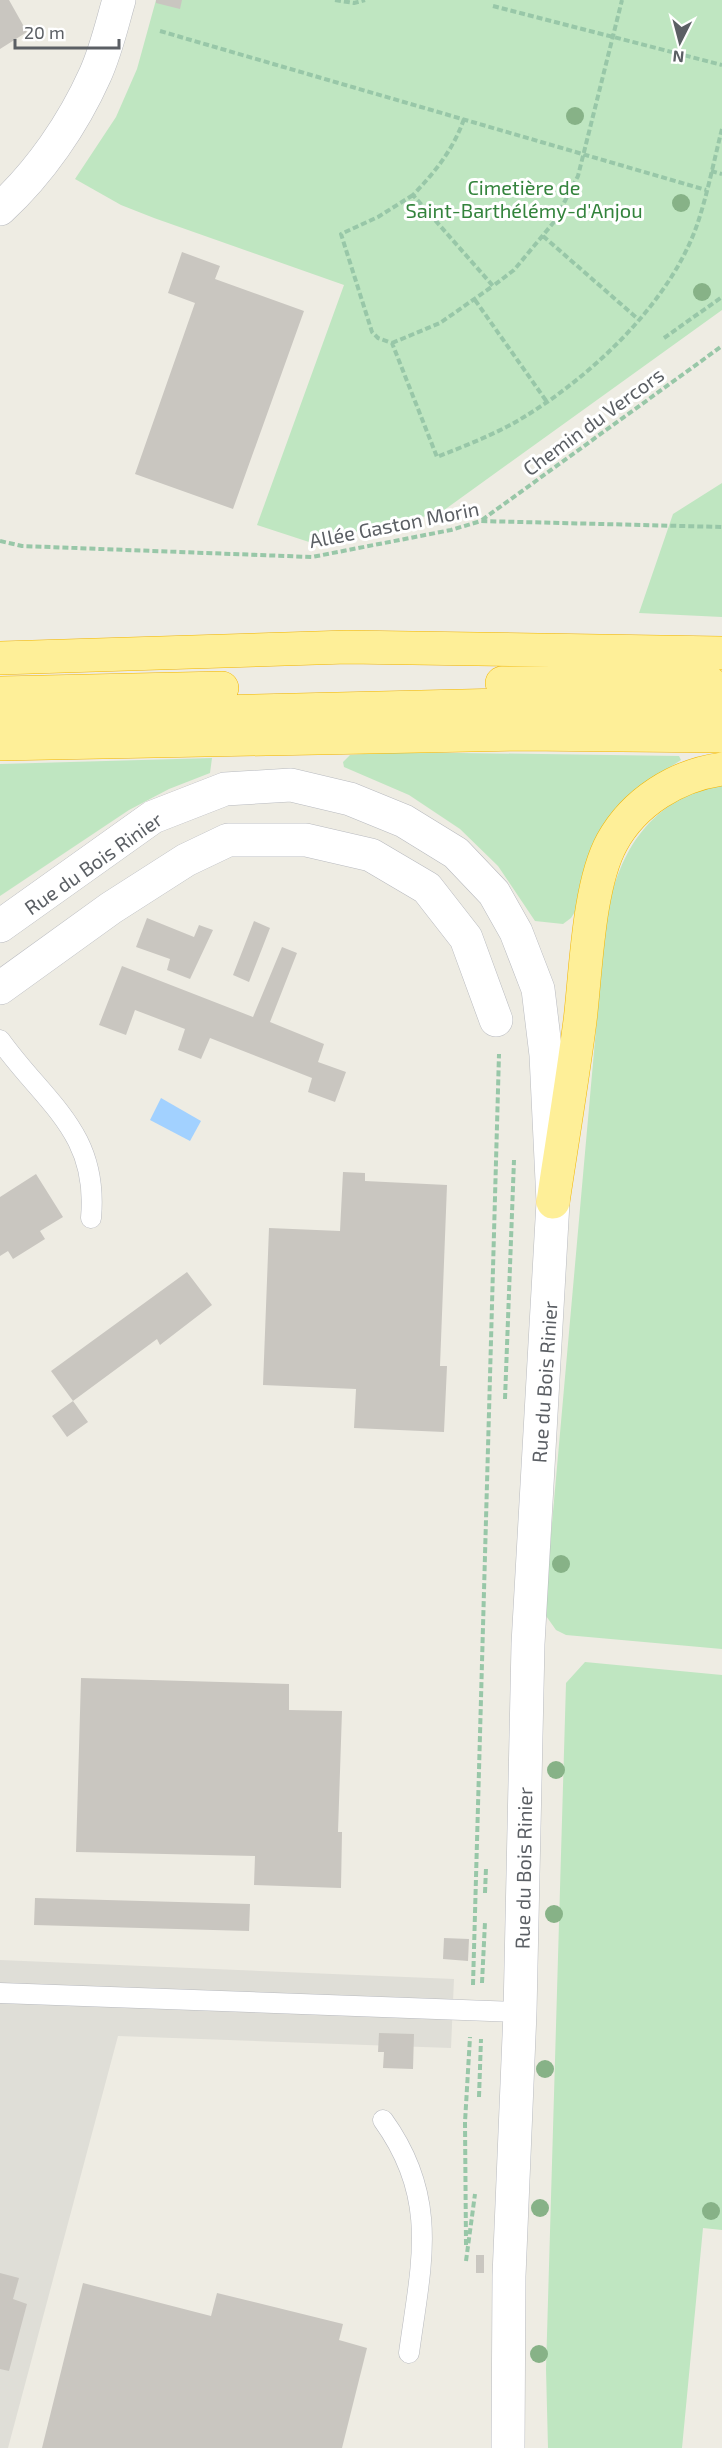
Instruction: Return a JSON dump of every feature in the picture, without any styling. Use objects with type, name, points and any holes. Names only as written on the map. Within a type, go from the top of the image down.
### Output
[{"type":"highway","points":[[0,658],[347,647],[722,654]]},
{"type":"highway","points":[[0,693],[550,682],[722,684]]},
{"type":"highway","points":[[0,717],[504,705],[722,707]]},
{"type":"highway","points":[[0,744],[520,734],[722,736]]},
{"type":"highway","points":[[553,1202],[580,1022],[594,897],[611,843],[634,812],[670,784],[722,769]]},
{"type":"street","points":[[0,209],[45,160],[73,117],[96,73],[119,0]]},
{"type":"street","name":"Rue du Bois Rinier","points":[[0,926],[153,817],[225,789],[291,785],[350,799],[404,821],[456,853],[494,893],[516,932],[538,989],[546,1055],[553,1202],[528,1644],[520,2012],[509,2265],[508,2448]]},
{"type":"street","points":[[0,988],[111,908],[196,855],[228,840],[306,840],[371,855],[427,888],[466,938],[496,1020]]},
{"type":"lane","points":[[0,1040],[73,1130],[83,1148],[90,1169],[93,1193],[91,1218]]},
{"type":"lane","points":[[4,1996],[520,2012]]},
{"type":"lane","points":[[383,2120],[407,2160],[423,2214],[424,2246],[409,2353]]},
{"type":"path","points":[[335,0],[354,3],[365,0]]},
{"type":"path","points":[[464,119],[457,138],[435,172],[413,195],[378,217],[340,234],[372,332],[378,339],[392,343],[440,323],[475,300],[514,270],[554,222],[578,176],[622,0]]},
{"type":"path","points":[[493,6],[722,65]]},
{"type":"path","points":[[160,31],[706,190]]},
{"type":"path","points":[[392,343],[437,457],[512,424],[547,402],[582,376],[638,319],[666,285],[682,259],[698,223],[722,129]]},
{"type":"path","points":[[711,171],[722,174]]},
{"type":"path","points":[[413,195],[493,286]]},
{"type":"path","points":[[543,237],[638,319]]},
{"type":"path","points":[[664,338],[722,297]]},
{"type":"path","points":[[475,300],[547,402]]},
{"type":"path","name":"Chemin du Vercors","points":[[481,520],[722,346]]},
{"type":"path","name":"Allée Gaston Morin","points":[[0,541],[22,546],[312,557],[451,530],[481,520],[722,527]]},
{"type":"path","points":[[466,2261],[465,2122],[472,2009],[489,1316],[499,1059],[496,1020]]},
{"type":"shaded area","points":[[0,1960],[454,1979],[451,2048],[118,2036],[8,2448],[0,2448]]},
{"type":"green space","name":"Cimetière de Saint-Barthélémy-d'Anjou","points":[[156,0],[722,0],[722,310],[440,513],[309,542],[257,525],[344,285],[121,205],[75,179],[116,117],[137,69]]},
{"type":"green space","points":[[722,483],[722,617],[639,613],[673,514]]},
{"type":"green space","points":[[392,752],[679,756],[681,760],[664,771],[571,918],[563,924],[535,921],[498,866],[460,829],[409,795],[344,767],[343,762],[350,755]]},
{"type":"green space","points":[[212,758],[210,773],[169,789],[129,810],[0,896],[0,764]]},
{"type":"green space","points":[[722,781],[722,1649],[566,1635],[556,1630],[544,1613],[606,917],[620,869],[630,849],[643,831],[658,815],[676,802],[697,790]]},
{"type":"green space","points":[[585,1662],[722,1675],[722,2230],[703,2228],[682,2448],[548,2448],[546,2369],[566,1683]]},
{"type":"water","points":[[161,1098],[201,1121],[190,1141],[150,1120]]},
{"type":"building","points":[[0,0],[9,0],[27,32],[0,49]]},
{"type":"building","points":[[156,0],[182,0],[180,9],[156,3]]},
{"type":"building","points":[[182,252],[220,266],[215,279],[304,311],[233,509],[135,474],[195,303],[168,293]]},
{"type":"building","points":[[147,918],[194,937],[199,925],[213,930],[190,979],[167,970],[170,959],[136,947]]},
{"type":"building","points":[[254,921],[270,928],[249,982],[233,975]]},
{"type":"building","points":[[282,947],[297,953],[270,1022],[324,1044],[318,1062],[346,1072],[335,1102],[308,1092],[312,1078],[210,1038],[201,1059],[178,1050],[185,1029],[135,1010],[126,1035],[99,1025],[122,966],[253,1017]]},
{"type":"building","points":[[343,1172],[365,1173],[365,1181],[447,1185],[440,1366],[447,1366],[444,1432],[354,1428],[356,1389],[263,1385],[269,1228],[340,1231]]},
{"type":"building","points":[[36,1174],[63,1217],[40,1231],[45,1239],[13,1259],[8,1251],[0,1256],[0,1197]]},
{"type":"building","points":[[187,1272],[212,1305],[160,1345],[157,1339],[73,1401],[51,1371]]},
{"type":"building","points":[[73,1401],[88,1422],[67,1437],[52,1416]]},
{"type":"building","points":[[81,1678],[289,1684],[289,1710],[342,1711],[338,1832],[342,1832],[341,1888],[254,1885],[255,1856],[76,1852]]},
{"type":"building","points":[[35,1898],[250,1904],[249,1931],[34,1925]]},
{"type":"building","points":[[444,1938],[469,1939],[468,1961],[443,1959]]},
{"type":"building","points":[[379,2033],[414,2034],[413,2069],[383,2068],[384,2052],[378,2052]]},
{"type":"building","points":[[476,2255],[484,2255],[484,2273],[476,2273]]},
{"type":"building","points":[[0,2273],[19,2278],[13,2299],[27,2304],[9,2371],[0,2369]]},
{"type":"building","points":[[83,2283],[211,2316],[217,2293],[343,2324],[339,2340],[367,2348],[342,2448],[42,2448]]}]
